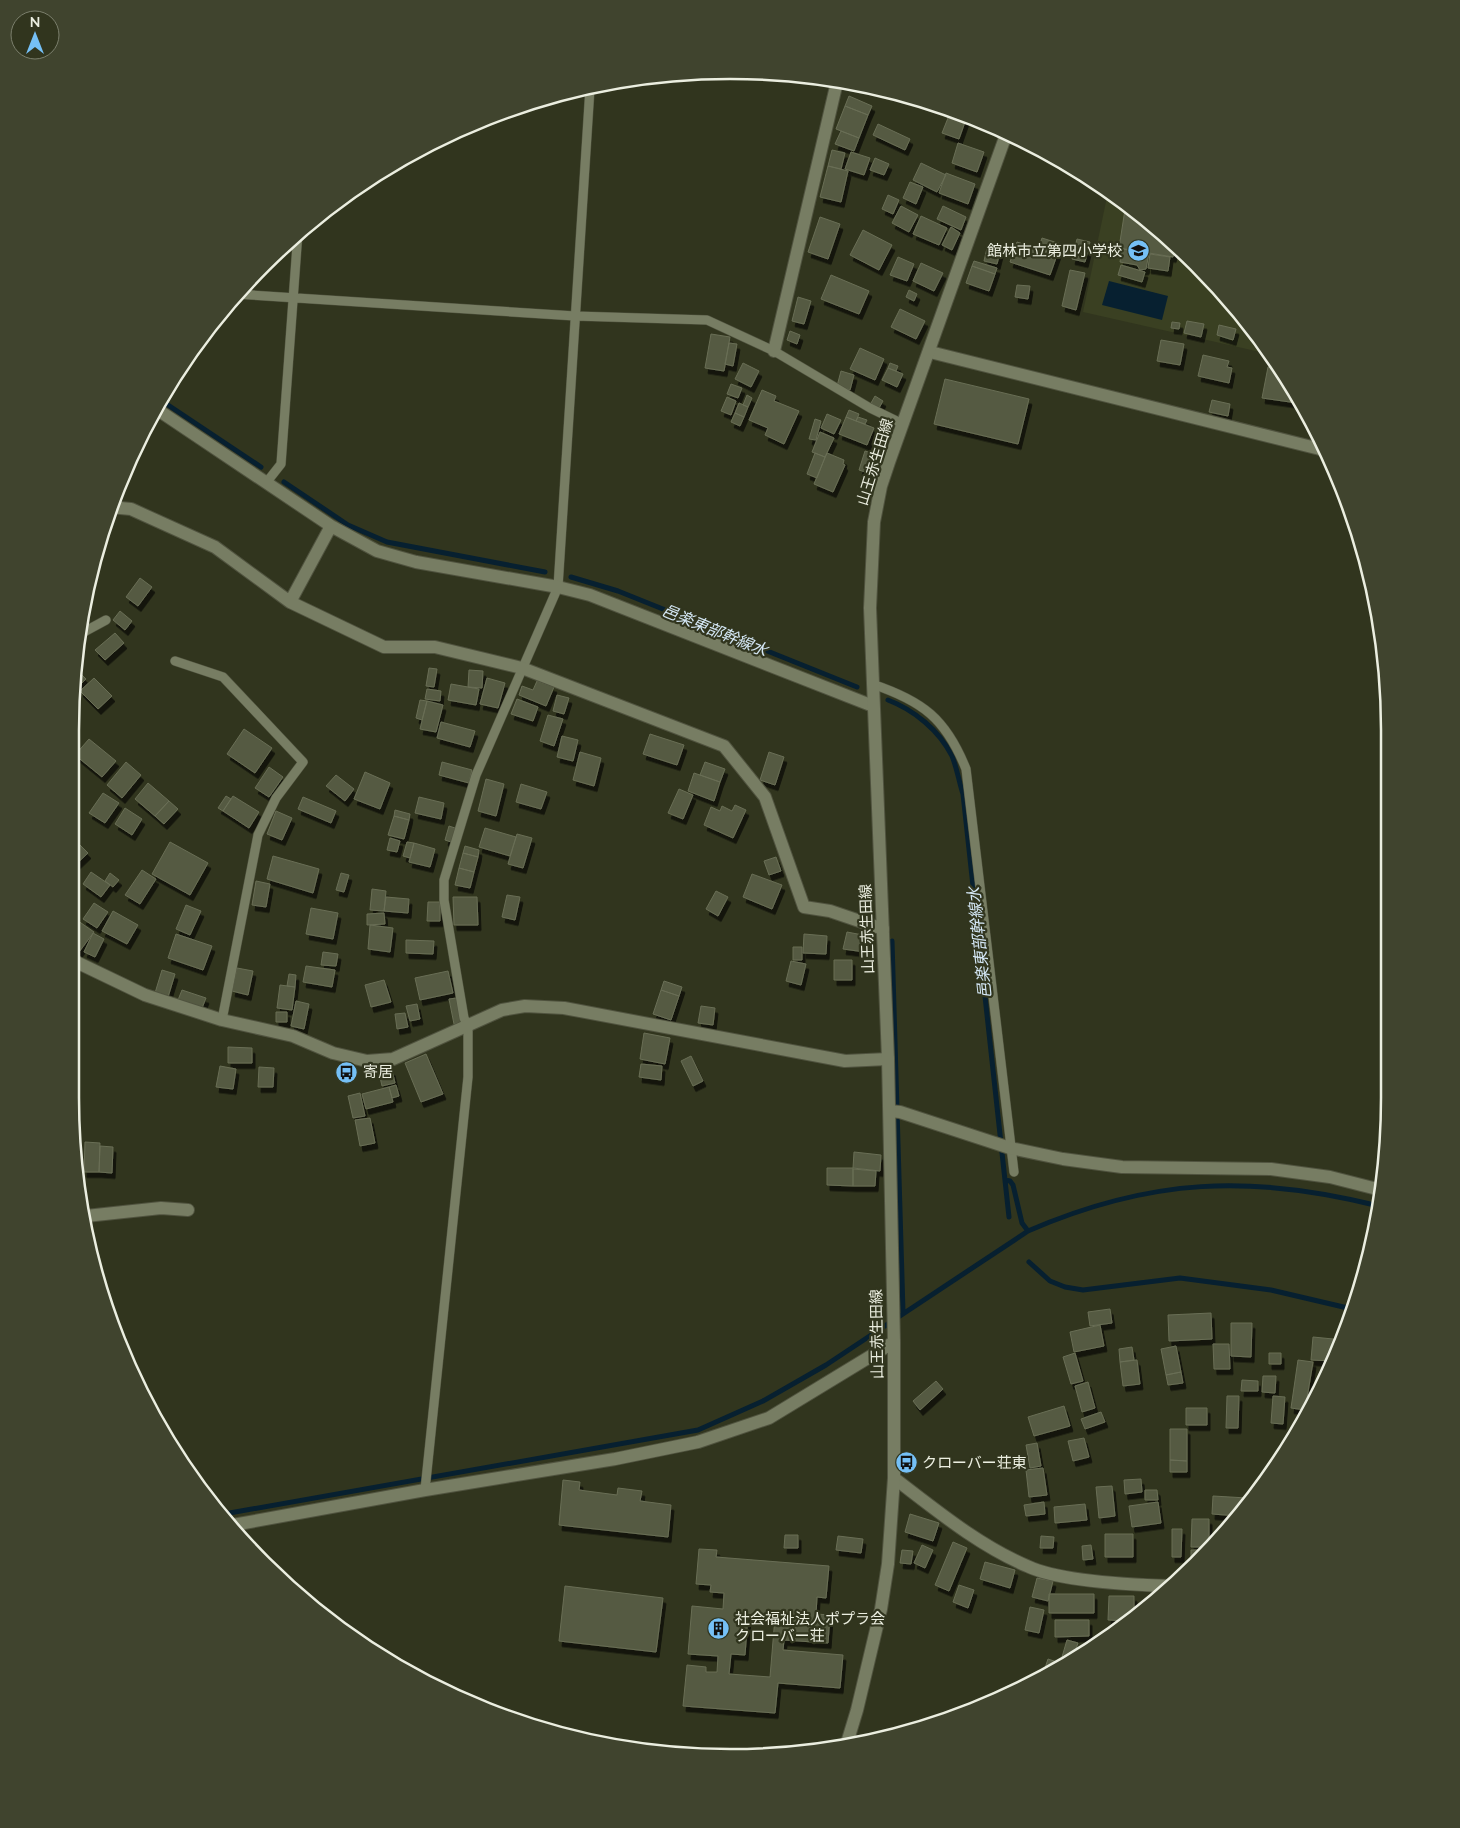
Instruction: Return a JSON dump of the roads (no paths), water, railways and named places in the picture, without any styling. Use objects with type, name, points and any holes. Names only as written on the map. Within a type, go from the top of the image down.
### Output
[{"type":"street","points":[[774,351],[836,87]]},
{"type":"street","name":"山王赤生田線","points":[[848,1738],[881,1609],[888,1564],[894,1478],[890,1111],[870,608],[874,522],[881,486],[930,352],[1003,139]]},
{"type":"street","points":[[930,352],[1317,448]]},
{"type":"street","points":[[162,412],[331,526],[377,551],[416,562],[558,586],[590,595],[874,706]]},
{"type":"street","points":[[118,508],[131,509],[215,547],[290,602],[384,647],[435,647],[522,668],[724,746],[765,797],[804,906],[830,911],[883,929]]},
{"type":"street","points":[[290,602],[331,526]]},
{"type":"street","points":[[79,964],[145,995],[222,1020],[293,1036],[333,1053],[366,1061],[392,1059],[502,1010],[525,1006],[564,1008],[846,1061],[888,1059]]},
{"type":"street","points":[[890,1111],[900,1112],[1009,1147],[1063,1159],[1122,1166],[1271,1169],[1330,1177],[1375,1188]]},
{"type":"street","points":[[89,1216],[161,1208],[188,1210]]},
{"type":"street","points":[[238,1524],[425,1490],[614,1459],[698,1442],[769,1418],[894,1342]]},
{"type":"street","points":[[894,1478],[961,1529],[1027,1566],[1045,1573],[1103,1581],[1162,1585]]},
{"type":"lane","points":[[425,1490],[468,1077],[468,1026],[464,1018],[446,909],[444,880],[476,775],[558,586],[590,94]]},
{"type":"lane","points":[[266,482],[281,464],[297,243]]},
{"type":"lane","points":[[246,295],[575,316],[707,320],[774,351],[863,404],[903,424]]},
{"type":"lane","points":[[86,631],[106,620]]},
{"type":"lane","points":[[175,661],[223,677],[303,762],[276,798],[258,836],[222,1020]]},
{"type":"lane","points":[[872,684],[910,700],[943,725],[955,742],[966,769],[1009,1147],[1014,1172]]},
{"type":"water","points":[[1109,281],[1168,296],[1162,320],[1102,305]]},
{"type":"waterway","name":"邑楽東部幹線水","points":[[166,404],[261,467]]},
{"type":"waterway","name":"邑楽東部幹線水","points":[[284,482],[348,525],[387,542],[545,572]]},
{"type":"waterway","name":"邑楽東部幹線水","points":[[571,577],[618,591],[857,687]]},
{"type":"waterway","name":"邑楽東部幹線水","points":[[888,700],[907,709],[933,729],[952,756],[963,794],[1009,1217]]},
{"type":"waterway","points":[[892,941],[903,1312]]},
{"type":"waterway","points":[[1005,1180],[1010,1181],[1013,1185],[1022,1223],[1028,1231]]},
{"type":"waterway","points":[[229,1513],[698,1430],[763,1401],[826,1365],[1028,1231],[1073,1213],[1116,1200],[1159,1191],[1201,1187],[1244,1186],[1287,1189],[1372,1205]]},
{"type":"waterway","points":[[1029,1262],[1050,1281],[1065,1287],[1083,1290],[1180,1278],[1271,1290],[1347,1308]]},
{"type":"place","name":"館林市立第四小学校","points":[[1138,251]]},
{"type":"place","name":"寄居","points":[[347,1072]]},
{"type":"place","name":"クローバー荘東","points":[[906,1463]]},
{"type":"place","name":"社会福祉法人ポプラ会 クローバー荘","points":[[719,1628]]}]
